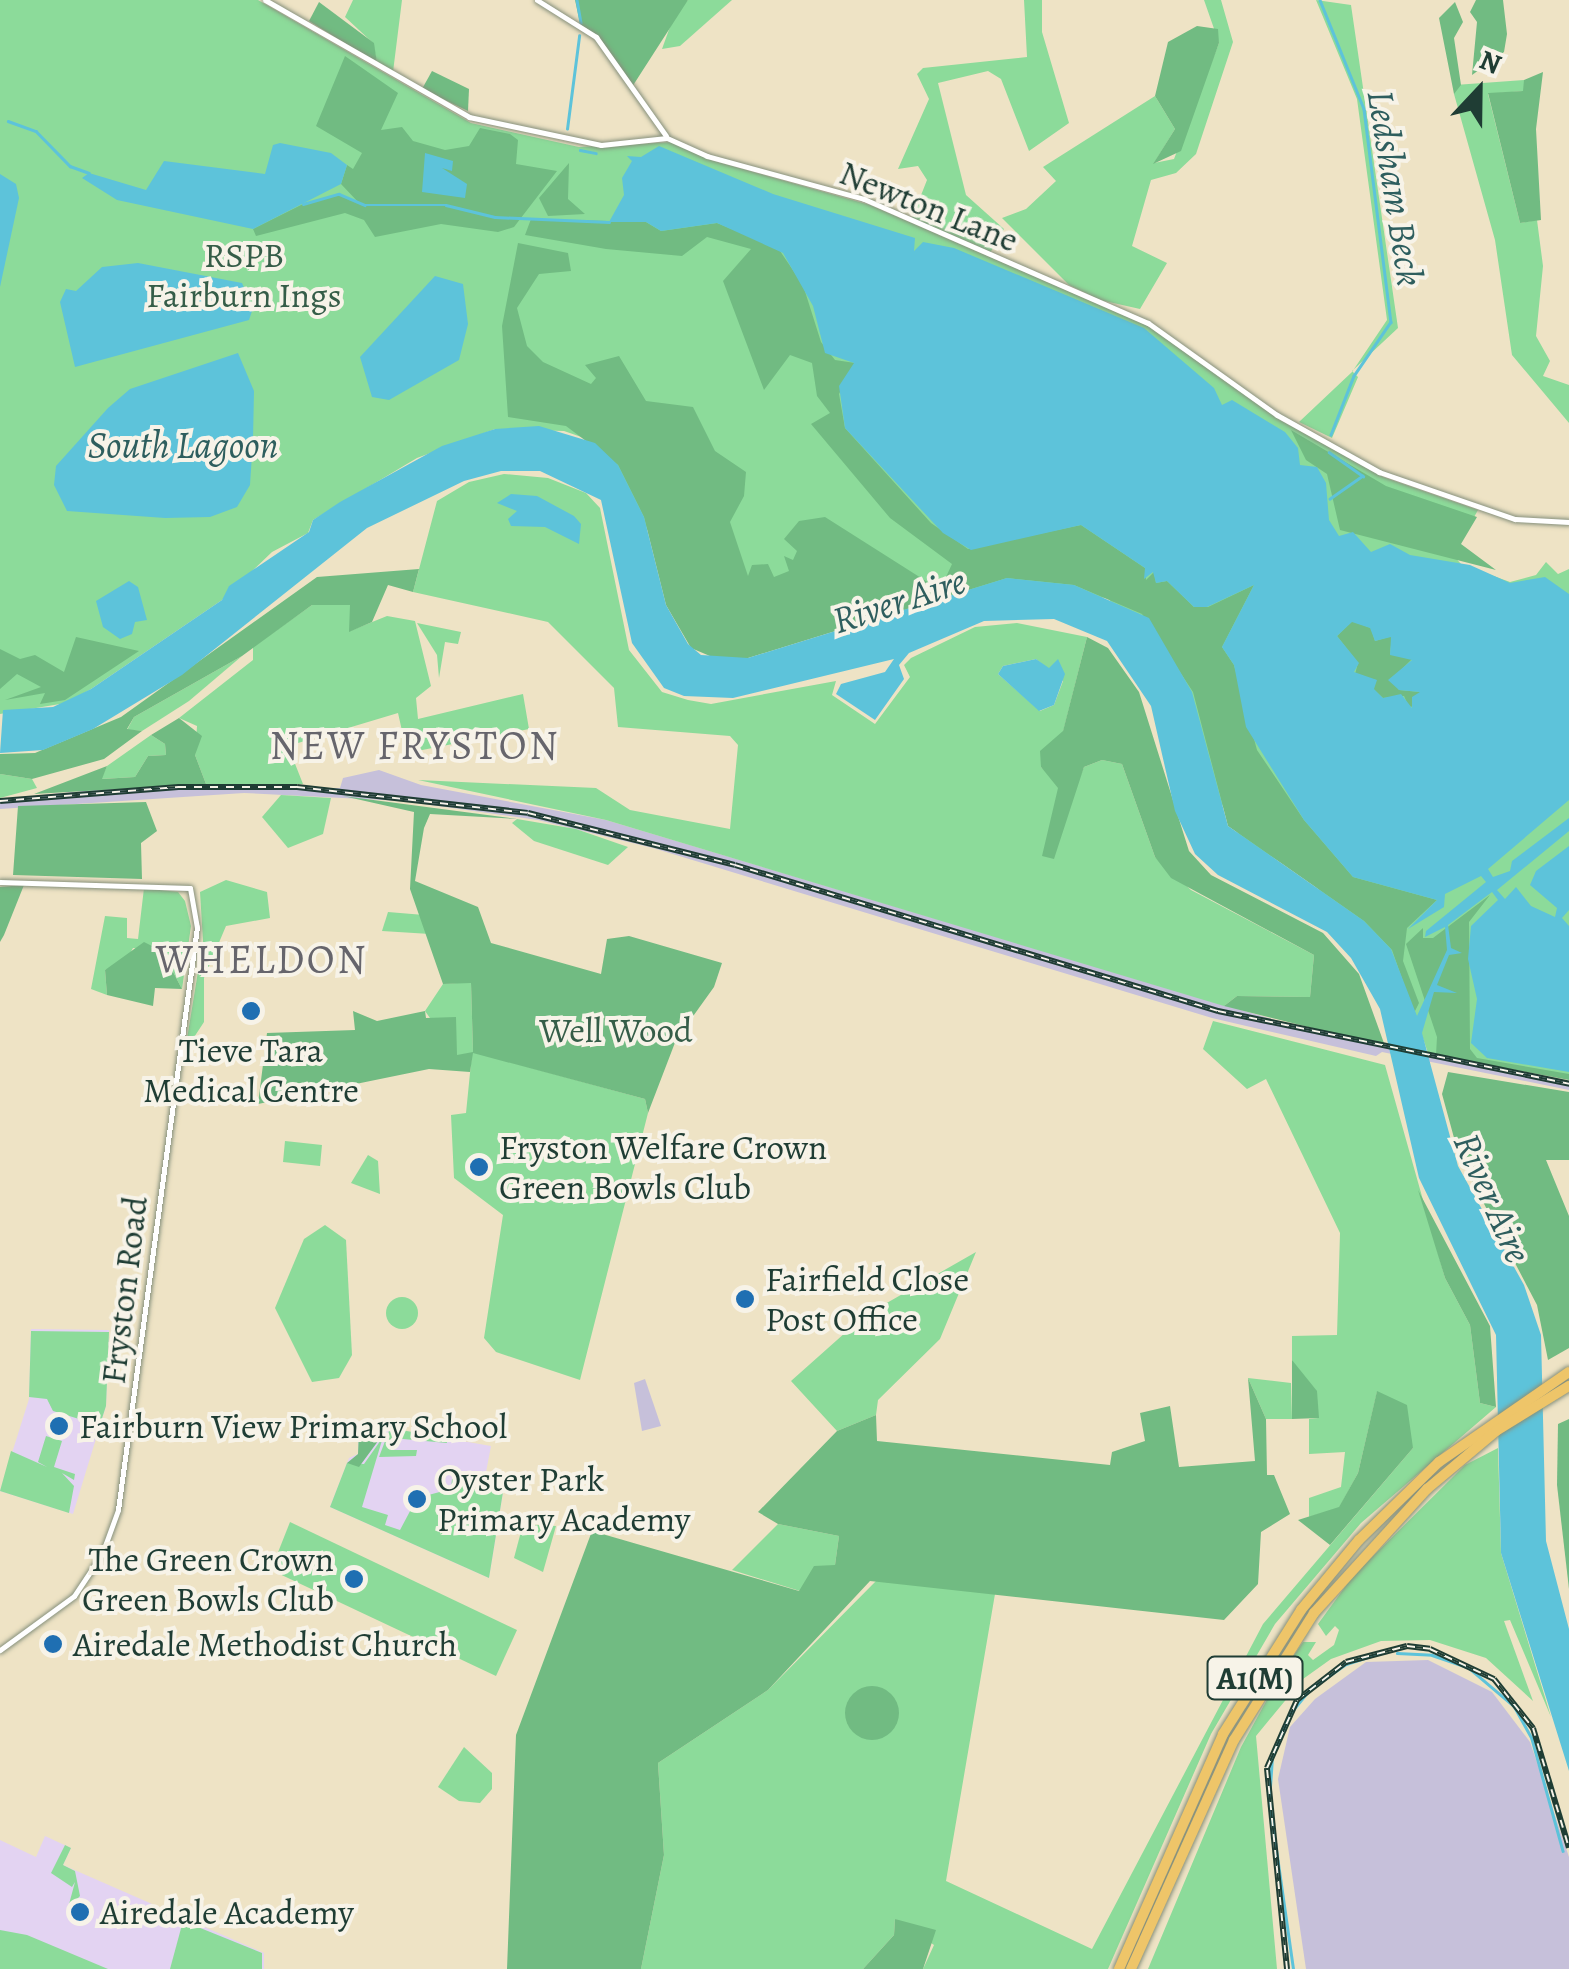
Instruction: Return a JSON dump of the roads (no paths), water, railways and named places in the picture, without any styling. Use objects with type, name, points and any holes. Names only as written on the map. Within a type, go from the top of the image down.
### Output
[{"type":"highway","name":"A1(M)","points":[[1119,1969],[1216,1748],[1263,1664],[1358,1540],[1471,1444],[1569,1372]]},
{"type":"highway","name":"A1(M)","points":[[1131,1969],[1234,1740],[1281,1660],[1368,1547],[1471,1444],[1569,1386]]},
{"type":"street","name":"Newton Lane","points":[[265,0],[468,117],[592,144],[667,138],[707,156],[864,199],[1136,317],[1277,415],[1379,472],[1496,513],[1541,524],[1569,522]]},
{"type":"street","points":[[537,0],[596,37],[667,138]]},
{"type":"street","name":"Fryston Road","points":[[0,882],[190,888],[195,944],[127,1478],[102,1554],[84,1583],[50,1618],[0,1650]]},
{"type":"water","points":[[273,145],[331,153],[347,165],[341,184],[253,229],[117,200],[82,178],[89,173],[146,190],[164,161],[265,174]]},
{"type":"water","points":[[659,146],[773,194],[915,238],[914,251],[923,242],[954,248],[1144,328],[1214,388],[1222,405],[1232,400],[1285,432],[1298,448],[1300,465],[1317,467],[1326,483],[1329,520],[1339,536],[1353,532],[1371,552],[1390,544],[1410,555],[1470,565],[1510,583],[1545,577],[1569,594],[1569,800],[1488,869],[1493,877],[1510,871],[1512,861],[1569,818],[1569,831],[1497,890],[1505,899],[1516,887],[1531,906],[1555,917],[1557,908],[1530,885],[1536,871],[1569,846],[1569,910],[1562,918],[1569,926],[1569,1072],[1487,1058],[1471,1043],[1477,999],[1468,959],[1471,926],[1498,900],[1492,892],[1448,925],[1451,948],[1462,953],[1449,955],[1437,985],[1457,993],[1434,992],[1422,1033],[1458,1166],[1524,1285],[1541,1335],[1546,1541],[1569,1629],[1569,1771],[1501,1553],[1496,1335],[1419,1178],[1380,1009],[1351,958],[1327,932],[1218,875],[1195,854],[1175,811],[1151,706],[1107,641],[1054,619],[984,621],[909,653],[899,665],[904,679],[875,720],[836,694],[841,684],[885,672],[894,659],[733,698],[684,696],[664,688],[632,643],[601,500],[540,471],[501,471],[464,481],[367,528],[182,675],[93,729],[43,750],[0,753],[3,710],[53,707],[91,689],[222,600],[229,586],[309,532],[313,520],[340,502],[442,446],[495,429],[539,426],[595,443],[618,465],[644,517],[666,605],[688,644],[701,655],[748,658],[1007,578],[1074,585],[1149,618],[1192,692],[1228,826],[1364,921],[1391,949],[1417,1016],[1447,950],[1445,927],[1425,937],[1426,931],[1486,882],[1481,876],[1445,894],[1444,907],[1408,929],[1437,900],[1353,877],[1304,820],[1246,727],[1234,665],[1222,647],[1254,585],[1207,607],[1194,607],[1167,581],[1156,583],[1153,572],[1144,579],[1145,568],[1081,525],[971,550],[943,533],[845,428],[839,386],[854,363],[825,353],[813,306],[783,253],[717,223],[661,231],[646,222],[609,222],[624,195],[622,178],[632,161],[627,156],[641,157]],"holes":[[[1352,622],[1370,628],[1375,641],[1391,637],[1390,655],[1412,660],[1388,680],[1399,690],[1420,692],[1412,697],[1412,708],[1401,694],[1383,698],[1374,689],[1377,680],[1354,672],[1359,663],[1337,636]]]},
{"type":"water","points":[[425,153],[453,161],[452,171],[442,168],[467,184],[465,198],[422,192]]},
{"type":"water","points":[[0,174],[16,184],[19,198],[0,287]]},
{"type":"water","points":[[138,263],[242,283],[253,308],[249,320],[75,367],[60,302],[66,289],[76,291],[102,267]]},
{"type":"water","points":[[435,276],[463,284],[468,324],[459,360],[389,400],[372,397],[360,357]]},
{"type":"water","name":"South Lagoon","points":[[238,353],[254,391],[250,485],[237,507],[210,517],[67,511],[54,485],[56,466],[108,408],[130,389]]},
{"type":"water","points":[[511,494],[537,496],[574,516],[581,524],[579,544],[545,527],[511,526],[508,519],[517,511],[497,503]]},
{"type":"water","points":[[129,581],[138,587],[147,620],[135,622],[132,634],[120,639],[103,627],[96,601]]},
{"type":"water","points":[[1036,659],[1049,668],[1058,659],[1065,674],[1054,705],[1039,711],[998,674],[1003,666]]},
{"type":"waterway","points":[[577,0],[581,23]]},
{"type":"waterway","name":"Ledsham Beck","points":[[1320,0],[1364,109],[1391,322],[1354,376],[1331,435]]},
{"type":"waterway","points":[[567,129],[579,36]]},
{"type":"waterway","points":[[8,121],[36,131],[70,166],[89,173]]},
{"type":"waterway","points":[[580,150],[596,153]]},
{"type":"waterway","points":[[303,204],[339,194],[365,205],[446,205],[495,217],[609,222]]},
{"type":"waterway","points":[[1329,452],[1363,476],[1330,499]]},
{"type":"waterway","points":[[1293,1969],[1269,1801],[1272,1757],[1289,1715],[1310,1689],[1346,1664],[1380,1653]]},
{"type":"waterway","points":[[1397,1653],[1432,1655],[1469,1668],[1514,1706],[1532,1739],[1563,1851]]},
{"type":"railway","points":[[0,801],[178,787],[297,787],[528,813],[735,865],[1218,1011],[1569,1084]]},
{"type":"railway","points":[[1287,1969],[1267,1768],[1297,1700],[1346,1662],[1407,1646],[1430,1649],[1494,1679],[1533,1728],[1569,1848]]},
{"type":"place","name":"Tieve Tara Medical Centre","points":[[251,1011]]},
{"type":"place","name":"Fryston Welfare Crown Green Bowls Club","points":[[479,1167]]},
{"type":"place","name":"Fairfield Close Post Office","points":[[745,1299]]},
{"type":"place","name":"Fairburn View Primary School","points":[[59,1426]]},
{"type":"place","name":"Oyster Park Primary Academy","points":[[417,1499]]},
{"type":"place","name":"The Green Crown Green Bowls Club","points":[[354,1579]]},
{"type":"place","name":"Airedale Methodist Church","points":[[53,1644]]},
{"type":"place","name":"Airedale Academy","points":[[80,1912]]},
{"type":"district","name":"NEW FRYSTON","points":[[415,746]]},
{"type":"district","name":"WHELDON","points":[[262,960]]},
{"type":"park label","name":"RSPB Fairburn Ings","points":[[244,275]]},
{"type":"park label","name":"Well Wood","points":[[616,1030]]},
{"type":"water label","name":"River Aire","points":[[899,601]]},
{"type":"water label","name":"River Aire","points":[[1492,1198]]}]
